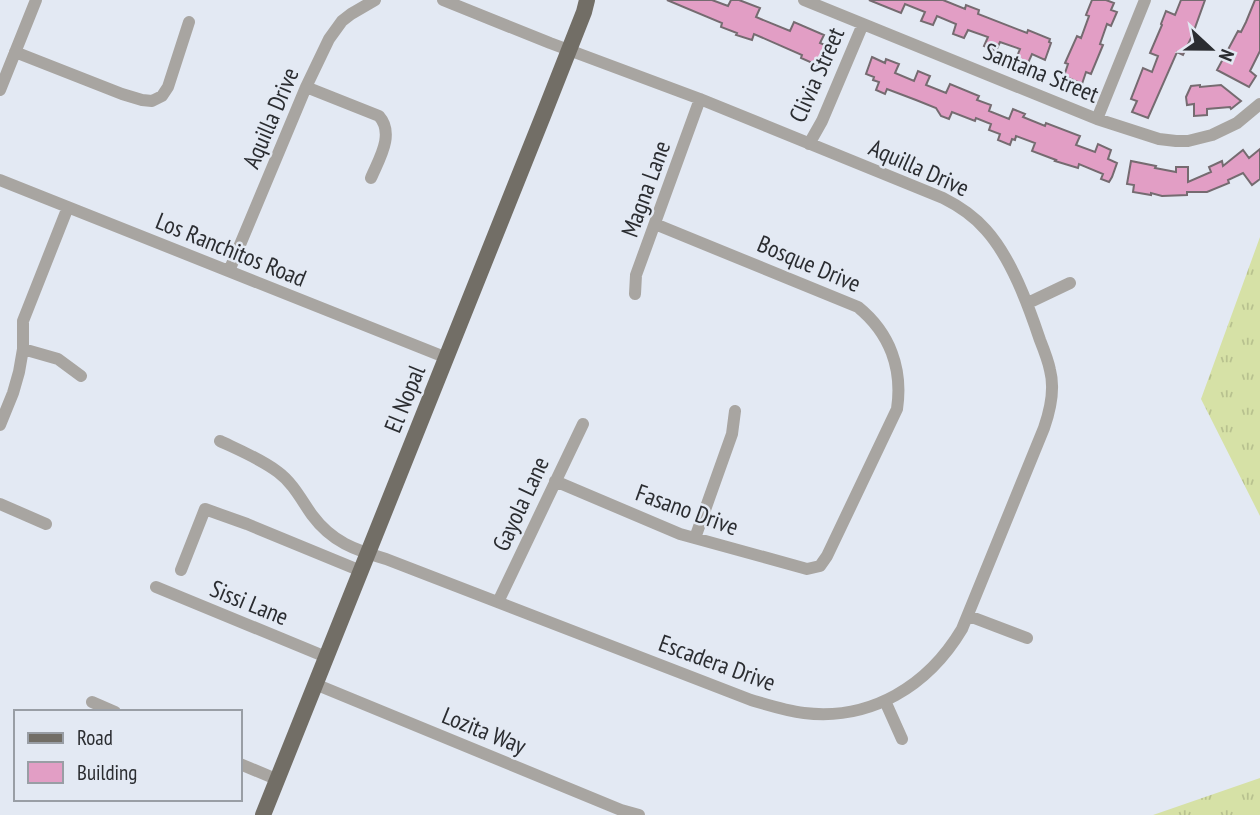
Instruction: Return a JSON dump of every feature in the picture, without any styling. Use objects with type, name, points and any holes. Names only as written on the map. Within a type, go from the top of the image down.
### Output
[{"type":"main road","name":"El Nopal","points":[[262,815],[570,50],[587,0]]},
{"type":"street","points":[[0,90],[36,0]]},
{"type":"street","name":"Aquilla Drive","points":[[229,271],[328,39],[351,14],[375,0]]},
{"type":"street","name":"Aquilla Drive","points":[[443,0],[700,99],[943,198],[965,211],[986,230],[995,241],[1028,303],[1051,371],[1052,390],[1044,428],[969,616]]},
{"type":"street","name":"Santana Street","points":[[804,0],[1097,119],[1159,139],[1188,141],[1212,135],[1225,130],[1260,104]]},
{"type":"street","points":[[1097,119],[1145,0]]},
{"type":"street","points":[[15,52],[122,94],[152,101],[162,96],[168,87],[189,22]]},
{"type":"street","name":"Clivia Street","points":[[809,144],[822,121],[863,24]]},
{"type":"street","points":[[306,87],[379,116],[384,122],[386,141],[371,178]]},
{"type":"street","name":"Magna Lane","points":[[635,293],[636,275],[700,99]]},
{"type":"street","name":"Los Ranchitos Road","points":[[0,180],[447,358]]},
{"type":"street","points":[[0,425],[13,393],[23,349],[23,321],[68,207]]},
{"type":"street","name":"Bosque Drive","points":[[655,224],[858,307],[875,323],[893,352],[899,374],[897,410],[827,556],[820,566],[807,569]]},
{"type":"street","points":[[1028,303],[1070,283]]},
{"type":"street","points":[[23,349],[58,359],[81,376]]},
{"type":"street","points":[[695,538],[732,434],[735,411]]},
{"type":"street","name":"Gayola Lane","points":[[498,602],[583,424]]},
{"type":"street","name":"Escadera Drive","points":[[220,441],[279,472],[327,533],[344,545],[780,709],[834,714],[885,701],[912,686],[935,666],[955,643],[969,616]]},
{"type":"street","name":"Fasano Drive","points":[[555,481],[680,534],[807,569]]},
{"type":"street","points":[[0,504],[46,523]]},
{"type":"street","points":[[181,570],[205,509],[361,571]]},
{"type":"street","name":"Sissi Lane","points":[[156,587],[326,657]]},
{"type":"street","points":[[969,616],[1027,638]]},
{"type":"street","name":"Lozita Way","points":[[315,684],[621,810],[639,815]]},
{"type":"street","points":[[885,701],[902,739]]},
{"type":"street","points":[[92,702],[110,710]]},
{"type":"street","points":[[242,765],[276,779]]},
{"type":"green space","points":[[1260,237],[1260,516],[1201,399]]},
{"type":"green space","points":[[1260,778],[1260,815],[1153,815]]},
{"type":"building","points":[[667,0],[712,0],[728,6],[731,0],[739,0],[760,8],[756,17],[790,31],[794,22],[824,35],[820,43],[832,48],[826,63],[821,61],[819,66],[801,58],[802,55],[754,34],[752,40],[736,35],[737,33],[721,27],[722,23]]},
{"type":"building","points":[[869,0],[943,0],[965,9],[966,5],[979,10],[978,14],[1027,33],[1028,30],[1050,39],[1051,43],[1045,60],[1032,54],[1028,63],[1016,59],[1020,49],[1000,42],[996,51],[984,46],[988,37],[968,30],[964,38],[953,34],[956,24],[937,16],[933,25],[921,21],[925,12],[905,4],[901,13]]},
{"type":"building","points":[[1092,0],[1114,3],[1111,10],[1117,12],[1111,26],[1107,24],[1100,44],[1103,45],[1091,74],[1086,72],[1082,84],[1064,76],[1068,64],[1065,63],[1077,36],[1081,38]]},
{"type":"building","points":[[1181,0],[1205,0],[1183,55],[1177,52],[1148,118],[1132,112],[1137,101],[1131,99],[1143,68],[1152,72],[1158,56],[1150,53],[1166,11],[1175,15]]},
{"type":"building","points":[[1255,0],[1260,0],[1260,51],[1250,71],[1256,76],[1249,87],[1217,70],[1238,31],[1241,32]]},
{"type":"building","points":[[872,57],[885,63],[886,59],[899,64],[895,73],[914,81],[918,71],[930,76],[926,85],[946,93],[950,84],[979,96],[977,100],[991,105],[989,111],[1009,119],[1013,109],[1025,114],[1023,117],[1045,126],[1046,123],[1080,136],[1076,145],[1095,152],[1098,144],[1111,150],[1108,159],[1117,163],[1112,177],[1109,182],[1101,179],[1103,174],[1079,164],[1078,168],[1055,161],[1032,151],[1035,143],[1016,136],[1010,145],[998,140],[1000,134],[989,130],[991,124],[976,118],[975,121],[952,112],[949,119],[941,116],[936,108],[916,100],[887,89],[885,94],[876,90],[879,82],[866,74]]},
{"type":"building","points":[[1221,85],[1241,101],[1231,109],[1207,109],[1207,115],[1194,116],[1194,104],[1187,105],[1186,97],[1191,86]]},
{"type":"building","points":[[1260,149],[1260,179],[1252,185],[1243,173],[1228,180],[1229,183],[1207,192],[1187,192],[1187,195],[1162,196],[1133,192],[1134,185],[1127,184],[1131,161],[1176,172],[1176,167],[1188,167],[1188,182],[1211,172],[1209,167],[1222,161],[1223,166],[1243,150],[1249,158]]}]
